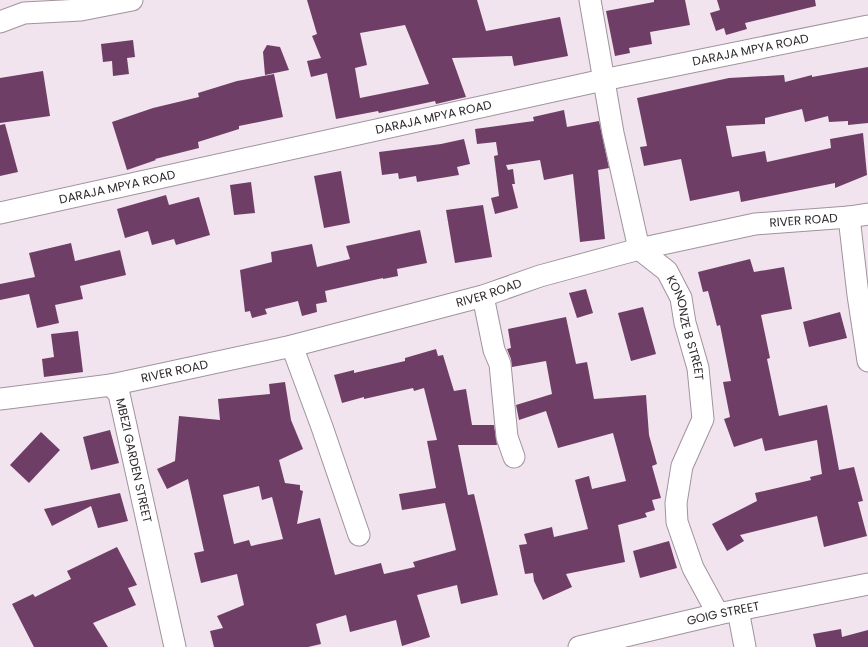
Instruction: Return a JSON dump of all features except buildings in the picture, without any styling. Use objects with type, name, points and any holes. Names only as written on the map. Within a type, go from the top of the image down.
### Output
[{"type":"street","points":[[0,22],[24,13],[81,10],[132,0]]},
{"type":"street","points":[[590,0],[613,133],[639,249]]},
{"type":"street","name":"DARAJA MPYA ROAD","points":[[0,213],[603,80],[868,26]]},
{"type":"street","points":[[859,215],[858,295],[868,361]]},
{"type":"street","name":"RIVER ROAD","points":[[111,385],[292,346],[483,296],[540,276],[639,249],[755,224],[859,215]]},
{"type":"street","name":"KONONZE B STREET","points":[[639,249],[666,272],[681,298],[685,323],[698,368],[703,419],[682,466],[676,502],[677,522],[693,568],[718,614]]},
{"type":"street","points":[[483,296],[494,350],[500,364],[508,437],[514,458]]},
{"type":"street","points":[[292,346],[322,427],[359,535]]},
{"type":"street","name":"MBEZI GARDEN STREET","points":[[0,399],[111,385],[119,394],[175,647]]},
{"type":"street","name":"GOIG STREET","points":[[579,647],[718,614],[868,584]]},
{"type":"street","points":[[738,610],[745,647]]}]
